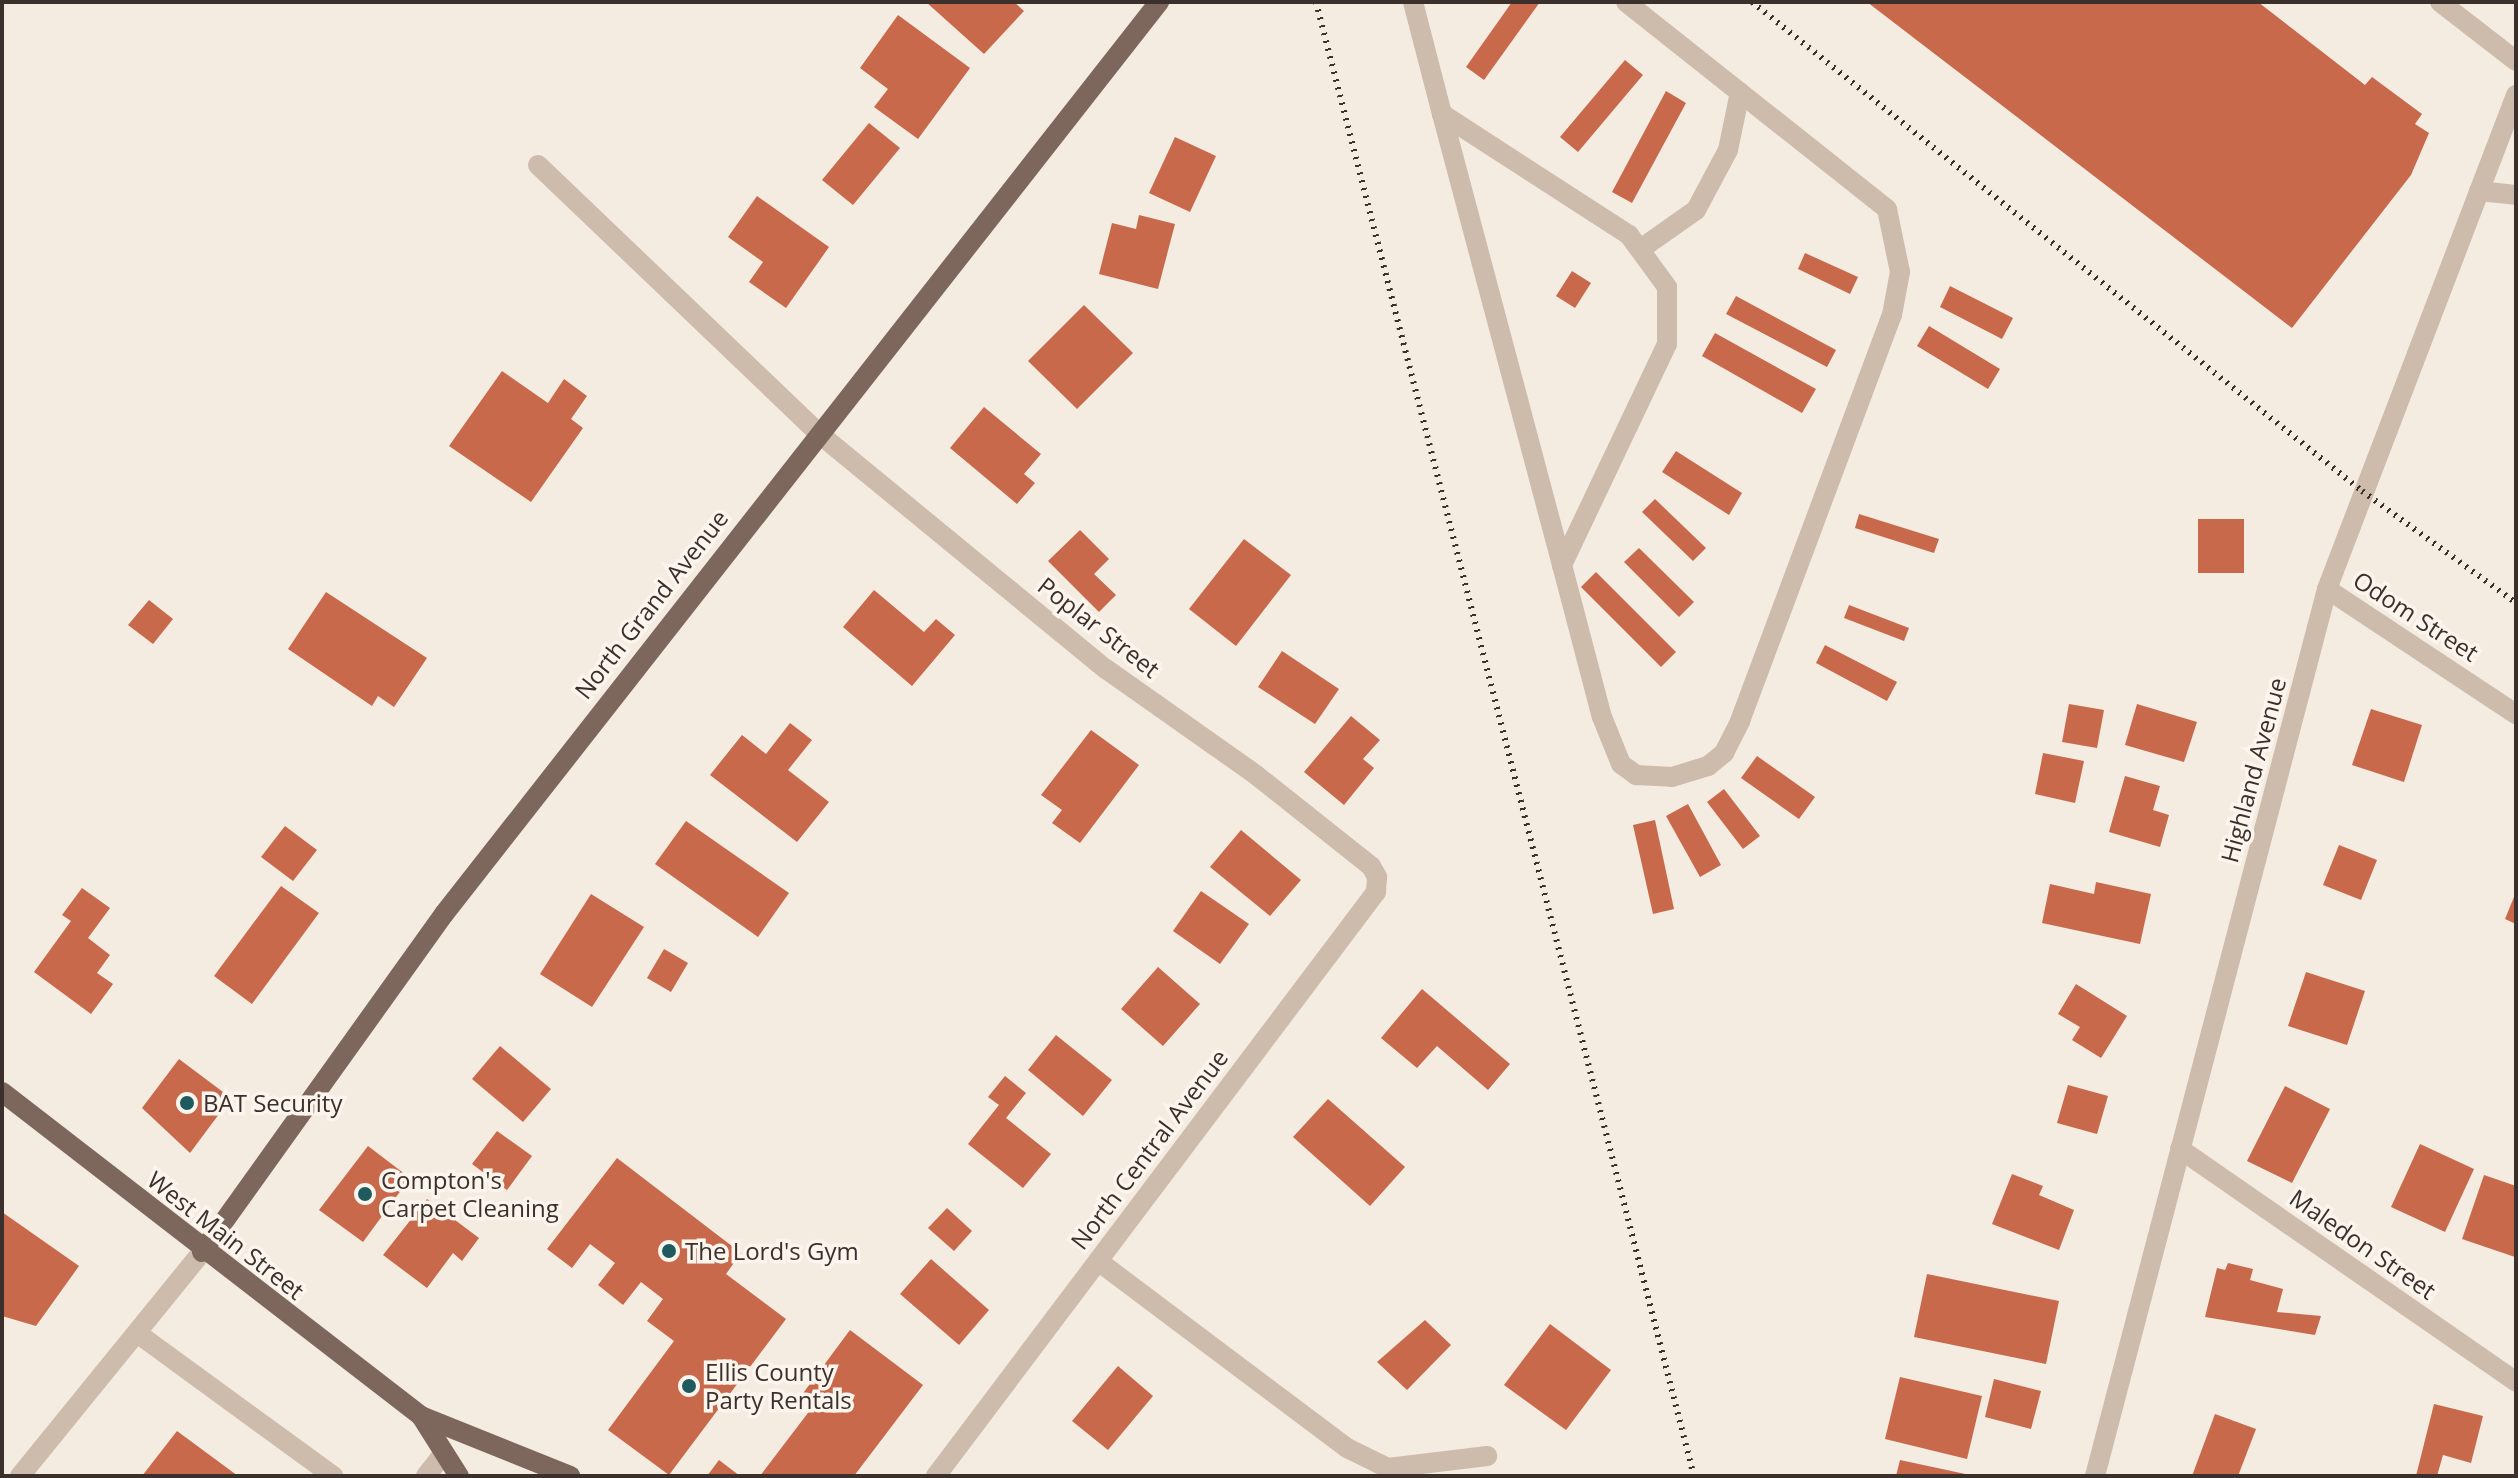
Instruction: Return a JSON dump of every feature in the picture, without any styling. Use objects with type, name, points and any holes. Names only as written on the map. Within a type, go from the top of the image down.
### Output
[{"type":"main road","name":"North Grand Avenue","points":[[202,1252],[444,914],[817,432],[1159,2]]},
{"type":"main road","name":"West Main Street","points":[[2,1092],[202,1252],[421,1416],[570,1476]]},
{"type":"main road","name":"West Main Street","points":[[421,1416],[459,1476]]},
{"type":"street","points":[[1413,2],[1602,717],[1621,764],[1636,775],[1672,777],[1708,766],[1724,753],[1740,721],[1892,315],[1900,272],[1887,209],[1626,2]]},
{"type":"street","points":[[2440,2],[2516,61]]},
{"type":"street","points":[[1642,248],[1696,210],[1728,150],[1740,92]]},
{"type":"street","name":"Highland Avenue","points":[[2095,1476],[2327,589],[2516,95]]},
{"type":"street","points":[[1442,114],[1642,248],[1667,287],[1667,344],[1562,565]]},
{"type":"street","name":"Poplar Street","points":[[538,165],[817,432],[1106,669],[1355,854]]},
{"type":"street","points":[[2479,191],[2516,195]]},
{"type":"street","name":"Odom Street","points":[[2327,589],[2516,714]]},
{"type":"street","name":"North Central Avenue","points":[[936,1476],[1376,892],[1371,866],[1355,854]]},
{"type":"street","name":"Maledon Street","points":[[2180,1149],[2516,1382]]},
{"type":"street","points":[[20,1476],[202,1252]]},
{"type":"street","points":[[1098,1261],[1347,1448],[1388,1468],[1487,1456]]},
{"type":"street","points":[[137,1333],[333,1476]]},
{"type":"street","points":[[426,1476],[444,1453]]},
{"type":"building","points":[[926,2],[1014,2],[1024,11],[984,54]]},
{"type":"building","points":[[1512,2],[1540,2],[1484,80],[1466,67]]},
{"type":"building","points":[[1867,2],[2258,2],[2365,85],[2372,77],[2422,114],[2415,124],[2429,133],[2411,175],[2292,328]]},
{"type":"building","points":[[898,15],[970,68],[918,139],[874,107],[888,89],[860,68]]},
{"type":"building","points":[[1625,60],[1643,75],[1578,152],[1560,137]]},
{"type":"building","points":[[1666,91],[1686,103],[1632,203],[1612,192]]},
{"type":"building","points":[[869,123],[900,148],[853,205],[822,180]]},
{"type":"building","points":[[1175,137],[1216,156],[1190,212],[1149,193]]},
{"type":"building","points":[[757,196],[829,247],[786,308],[749,282],[763,262],[728,237]]},
{"type":"building","points":[[1139,215],[1175,224],[1158,289],[1099,274],[1112,223],[1136,229]]},
{"type":"building","points":[[1805,253],[1858,277],[1850,294],[1798,269]]},
{"type":"building","points":[[1572,271],[1591,283],[1575,308],[1556,296]]},
{"type":"building","points":[[1950,286],[2013,318],[2002,339],[1940,307]]},
{"type":"building","points":[[1736,296],[1836,350],[1827,367],[1726,314]]},
{"type":"building","points":[[1084,305],[1133,353],[1077,409],[1028,361]]},
{"type":"building","points":[[1929,326],[2000,369],[1988,389],[1917,346]]},
{"type":"building","points":[[1715,333],[1816,389],[1802,413],[1702,356]]},
{"type":"building","points":[[502,371],[548,403],[564,379],[587,396],[571,419],[583,428],[531,502],[449,446]]},
{"type":"building","points":[[984,407],[1041,454],[1024,474],[1035,483],[1017,504],[950,448]]},
{"type":"building","points":[[1676,451],[1742,493],[1729,515],[1662,472]]},
{"type":"building","points":[[1655,499],[1706,548],[1693,561],[1642,512]]},
{"type":"building","points":[[1859,514],[1939,539],[1934,553],[1855,528]]},
{"type":"building","points":[[2198,519],[2244,519],[2244,573],[2198,573]]},
{"type":"building","points":[[1080,530],[1109,559],[1094,574],[1116,595],[1099,612],[1048,561]]},
{"type":"building","points":[[1244,539],[1291,575],[1236,646],[1189,609]]},
{"type":"building","points":[[1639,548],[1694,602],[1679,617],[1624,562]]},
{"type":"building","points":[[1596,572],[1676,652],[1661,667],[1581,587]]},
{"type":"building","points":[[874,590],[924,632],[936,619],[955,635],[912,686],[843,627]]},
{"type":"building","points":[[326,592],[427,658],[394,707],[378,696],[372,706],[288,649]]},
{"type":"building","points":[[149,600],[173,619],[153,644],[128,625]]},
{"type":"building","points":[[1849,605],[1909,628],[1904,641],[1844,618]]},
{"type":"building","points":[[1825,645],[1897,682],[1887,701],[1816,663]]},
{"type":"building","points":[[1282,651],[1339,689],[1315,724],[1258,687]]},
{"type":"building","points":[[2069,704],[2104,710],[2097,748],[2062,742]]},
{"type":"building","points":[[2137,704],[2197,722],[2184,762],[2125,745]]},
{"type":"building","points":[[2371,709],[2422,725],[2404,782],[2352,765]]},
{"type":"building","points":[[1351,716],[1380,740],[1363,759],[1374,768],[1344,805],[1304,772]]},
{"type":"building","points":[[790,723],[812,740],[788,770],[829,802],[797,842],[710,775],[742,735],[766,754]]},
{"type":"building","points":[[1091,730],[1139,765],[1080,843],[1052,823],[1062,810],[1041,795]]},
{"type":"building","points":[[2043,753],[2084,761],[2075,803],[2035,794]]},
{"type":"building","points":[[1757,756],[1815,797],[1799,819],[1741,778]]},
{"type":"building","points":[[2125,776],[2160,786],[2153,810],[2169,815],[2160,847],[2109,832]]},
{"type":"building","points":[[1724,789],[1760,836],[1743,849],[1707,802]]},
{"type":"building","points":[[1688,804],[1721,865],[1700,877],[1666,816]]},
{"type":"building","points":[[1655,820],[1674,909],[1653,914],[1633,825]]},
{"type":"building","points":[[686,821],[789,893],[758,937],[655,864]]},
{"type":"building","points":[[285,826],[317,850],[293,881],[261,857]]},
{"type":"building","points":[[1241,830],[1301,880],[1270,916],[1210,867]]},
{"type":"building","points":[[2339,845],[2377,860],[2361,900],[2323,885]]},
{"type":"building","points":[[2096,882],[2151,894],[2140,944],[2042,923],[2050,884],[2094,894]]},
{"type":"building","points":[[281,886],[319,913],[252,1004],[214,976]]},
{"type":"building","points":[[82,888],[110,908],[88,938],[110,955],[97,973],[113,984],[91,1014],[34,972],[71,921],[62,915]]},
{"type":"building","points":[[1201,891],[1249,924],[1220,964],[1173,931]]},
{"type":"building","points":[[2516,892],[2516,924],[2505,919]]},
{"type":"building","points":[[591,894],[644,927],[592,1007],[540,974]]},
{"type":"building","points":[[664,949],[688,963],[671,992],[647,978]]},
{"type":"building","points":[[1158,967],[1200,1004],[1163,1046],[1121,1009]]},
{"type":"building","points":[[2306,972],[2365,991],[2347,1045],[2288,1026]]},
{"type":"building","points":[[2076,984],[2127,1016],[2101,1058],[2072,1040],[2080,1027],[2058,1014]]},
{"type":"building","points":[[1422,989],[1510,1064],[1488,1090],[1437,1046],[1417,1068],[1381,1038]]},
{"type":"building","points":[[1056,1035],[1112,1080],[1083,1116],[1028,1070]]},
{"type":"building","points":[[500,1046],[551,1089],[523,1122],[472,1079]]},
{"type":"building","name":"BAT Security","points":[[179,1059],[231,1098],[190,1153],[142,1108]]},
{"type":"building","points":[[1005,1076],[1026,1093],[1006,1118],[1051,1154],[1023,1188],[968,1144],[999,1105],[988,1097]]},
{"type":"building","points":[[2068,1085],[2108,1096],[2097,1134],[2057,1123]]},
{"type":"building","points":[[2285,1086],[2330,1109],[2292,1183],[2247,1161]]},
{"type":"building","points":[[1328,1099],[1405,1167],[1370,1206],[1293,1137]]},
{"type":"building","points":[[497,1131],[532,1156],[507,1190],[472,1164]]},
{"type":"building","points":[[2420,1144],[2474,1169],[2445,1232],[2391,1207]]},
{"type":"building","name":"Compton's Carpet Cleaning","points":[[368,1146],[410,1178],[363,1242],[319,1210]]},
{"type":"building","points":[[617,1158],[741,1253],[726,1274],[786,1319],[669,1475],[608,1430],[674,1341],[647,1321],[663,1299],[641,1282],[623,1305],[598,1285],[615,1263],[590,1244],[572,1268],[547,1249]]},
{"type":"building","points":[[2012,1174],[2043,1186],[2039,1195],[2074,1210],[2059,1250],[1992,1224]]},
{"type":"building","points":[[2484,1175],[2516,1186],[2515,1257],[2462,1239]]},
{"type":"building","points":[[427,1199],[479,1238],[462,1261],[453,1253],[427,1288],[383,1255]]},
{"type":"building","points":[[947,1208],[972,1231],[954,1251],[928,1228]]},
{"type":"building","points":[[2,1212],[79,1266],[36,1326],[2,1316]]},
{"type":"building","points":[[931,1259],[989,1310],[959,1345],[900,1294]]},
{"type":"building","points":[[2228,1263],[2253,1269],[2250,1280],[2283,1289],[2277,1312],[2321,1316],[2315,1335],[2205,1317],[2217,1268],[2225,1270]]},
{"type":"building","points":[[1927,1274],[2059,1301],[2046,1364],[1914,1337]]},
{"type":"building","points":[[1425,1320],[1451,1345],[1407,1390],[1377,1362]]},
{"type":"building","points":[[1550,1324],[1611,1370],[1566,1430],[1504,1385]]},
{"type":"building","points":[[850,1330],[923,1385],[854,1476],[760,1476],[814,1405],[801,1396]]},
{"type":"building","points":[[1118,1366],[1153,1396],[1108,1450],[1072,1421]]},
{"type":"building","points":[[1900,1377],[1982,1396],[1967,1459],[1885,1439]]},
{"type":"building","points":[[1994,1379],[2041,1391],[2031,1429],[1985,1417]]},
{"type":"building","points":[[2434,1404],[2483,1416],[2471,1463],[2443,1455],[2437,1476],[2416,1476]]},
{"type":"building","points":[[2215,1414],[2256,1429],[2238,1476],[2192,1476]]},
{"type":"building","points":[[177,1431],[238,1476],[142,1476]]},
{"type":"building","points":[[719,1460],[740,1476],[707,1476]]},
{"type":"building","points":[[1900,1460],[1970,1475],[1970,1476],[1896,1476]]},
{"type":"railway","points":[[1316,2],[1694,1476]]},
{"type":"railway","points":[[1752,2],[2362,491],[2516,603]]},
{"type":"place","name":"BAT Security","points":[[187,1103]]},
{"type":"place","name":"Compton's Carpet Cleaning","points":[[365,1194]]},
{"type":"place","name":"The Lord's Gym","points":[[669,1251]]},
{"type":"place","name":"Ellis County Party Rentals","points":[[689,1386]]}]
